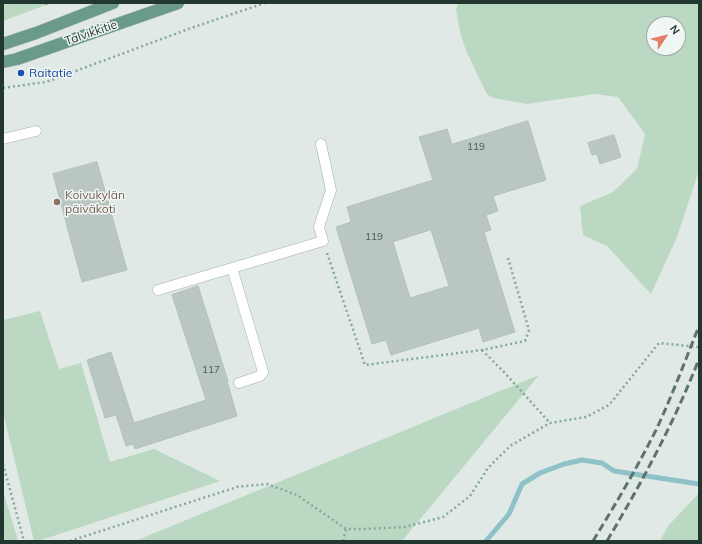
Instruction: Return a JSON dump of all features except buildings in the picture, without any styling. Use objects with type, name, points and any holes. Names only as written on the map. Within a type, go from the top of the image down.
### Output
[{"type":"main road","name":"Talvikkitie","points":[[3,44],[36,33],[113,3]]},
{"type":"main road","name":"Talvikkitie","points":[[3,62],[17,59],[178,3]]},
{"type":"lane","points":[[3,139],[36,131]]},
{"type":"lane","points":[[158,290],[323,241],[319,227],[330,190],[321,144]]},
{"type":"lane","points":[[232,268],[263,372],[260,376],[239,383]]},
{"type":"path","points":[[46,3],[47,7]]},
{"type":"path","points":[[3,88],[46,82],[194,27],[265,3]]},
{"type":"path","points":[[323,241],[365,365],[482,350],[525,341],[529,330],[508,258]]},
{"type":"path","points":[[70,541],[237,487],[267,484],[297,495],[346,529],[405,527],[443,517],[470,496],[488,468],[510,446],[550,423],[586,417],[609,405],[659,343],[699,347]]},
{"type":"path","points":[[482,350],[550,423]]},
{"type":"path","points":[[3,464],[24,541]]},
{"type":"path","points":[[343,541],[346,529]]},
{"type":"green space","points":[[3,3],[51,3],[3,21]]},
{"type":"green space","points":[[458,3],[699,3],[699,170],[677,237],[651,294],[607,246],[583,235],[580,206],[613,192],[637,169],[645,134],[618,97],[595,94],[527,104],[493,98],[487,94],[467,53],[458,22],[456,9]]},
{"type":"green space","points":[[40,311],[59,369],[81,363],[110,462],[154,449],[220,481],[38,541],[34,541],[3,412],[3,320]]},
{"type":"green space","points":[[539,375],[402,541],[135,541]]},
{"type":"green space","points":[[3,491],[17,537],[17,541],[3,541]]},
{"type":"green space","points":[[699,493],[699,541],[660,541],[668,526]]},
{"type":"waterway","points":[[486,541],[509,514],[522,484],[540,473],[564,464],[582,460],[602,463],[614,471],[699,484]]},
{"type":"railway","points":[[593,541],[626,486],[656,430],[699,326]]},
{"type":"railway","points":[[607,541],[657,452],[699,359]]},
{"type":"place","name":"Raitatie","points":[[21,73]]},
{"type":"place","name":"Koivukylän päiväkoti","points":[[57,202]]}]
